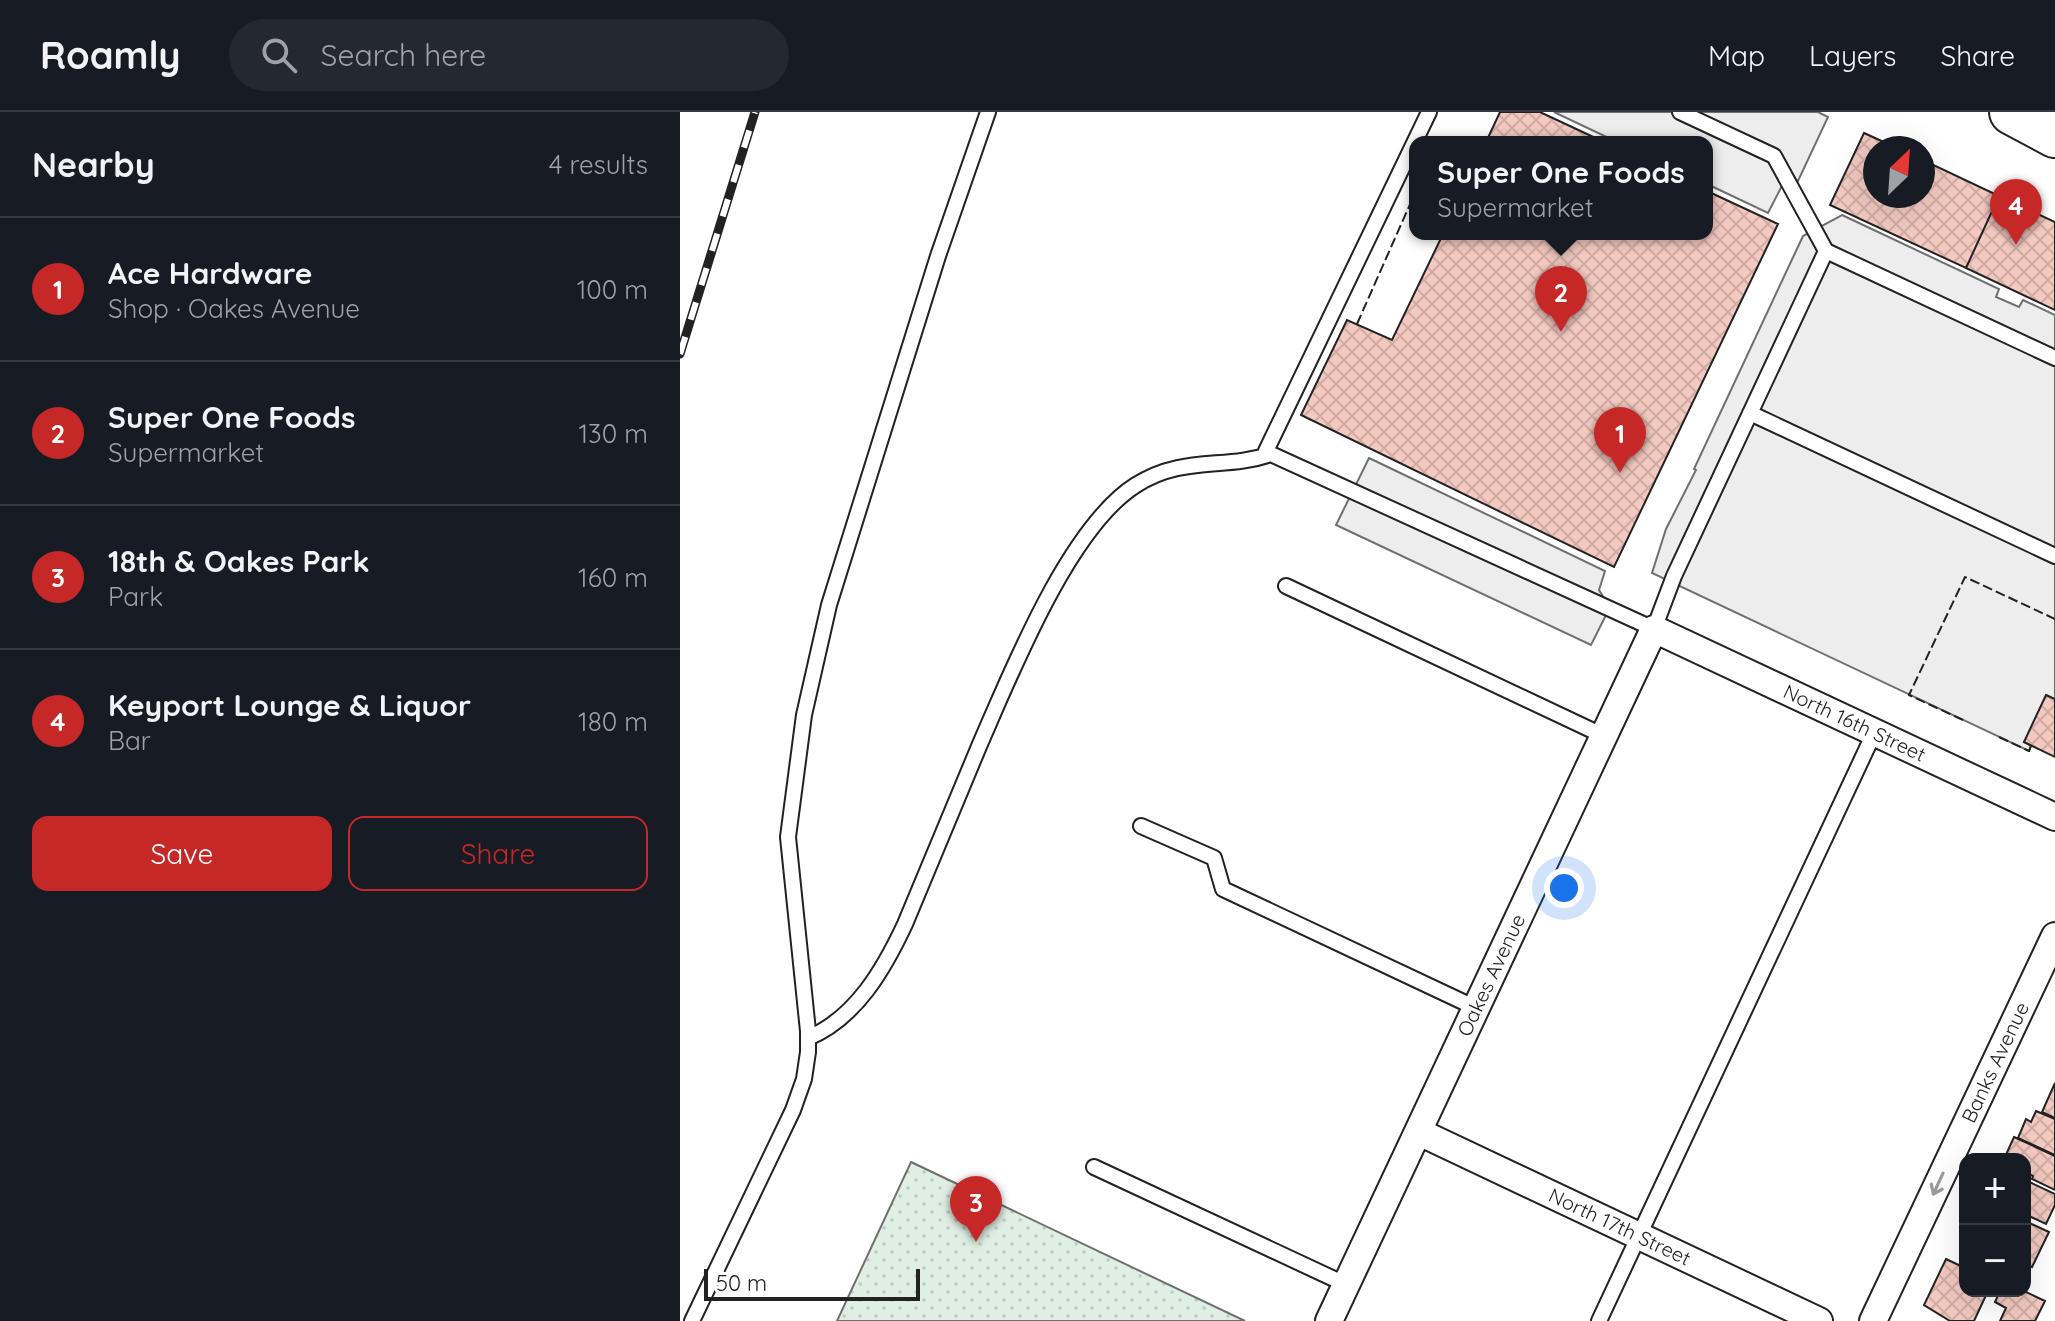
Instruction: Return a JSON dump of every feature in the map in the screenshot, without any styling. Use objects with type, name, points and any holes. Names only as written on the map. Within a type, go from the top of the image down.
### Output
[{"type":"street","name":"North 16th Street","points":[[1654,629],[2055,817]]},
{"type":"street","name":"Oakes Avenue","points":[[1329,1321],[1654,629]]},
{"type":"street","name":"Banks Avenue","points":[[1873,1321],[2055,936]]},
{"type":"street","name":"North 17th Street","points":[[1419,1132],[1819,1321]]},
{"type":"lane","points":[[692,1321],[800,1095],[807,1064],[808,1038],[788,837],[804,715],[820,636],[938,256],[988,112]]},
{"type":"lane","points":[[1417,136],[1429,112]]},
{"type":"lane","points":[[1680,112],[1774,156],[1826,251],[2055,358]]},
{"type":"lane","points":[[1409,154],[1266,451],[1654,629],[1674,576],[1826,251]]},
{"type":"lane","points":[[1750,413],[2055,556]]},
{"type":"lane","points":[[808,1038],[823,1032],[848,1013],[889,956],[1011,672],[1052,591],[1096,523],[1122,495],[1144,480],[1170,469],[1215,461],[1252,461],[1271,454]]},
{"type":"lane","points":[[1286,586],[1604,736]]},
{"type":"lane","points":[[1599,1321],[1875,731]]},
{"type":"lane","points":[[1141,826],[1214,858],[1223,889],[1476,1008]]},
{"type":"lane","points":[[1094,1167],[1347,1285]]},
{"type":"green space","points":[[911,1162],[1245,1321],[837,1321]]},
{"type":"shaded area","points":[[1554,112],[1818,112],[1828,117],[1798,181],[1787,176],[1768,213],[1713,187],[1713,136],[1604,136]]},
{"type":"shaded area","points":[[1842,215],[1999,289],[1996,297],[2019,307],[2023,300],[2055,315],[2055,699],[2024,742],[2031,746],[2029,751],[1652,573],[1666,529],[1803,236]]},
{"type":"shaded area","points":[[1369,458],[1605,571],[1599,590],[1612,603],[1591,645],[1336,525]]},
{"type":"building","points":[[1500,112],[1540,112],[1591,136],[1489,136]]},
{"type":"building","points":[[1864,133],[1871,136],[1863,136],[1863,208],[1935,208],[1935,166],[1999,196],[1966,268],[1830,205]]},
{"type":"building","points":[[1713,194],[1778,224],[1614,567],[1301,415],[1347,320],[1392,340],[1440,240],[1713,240]]},
{"type":"building","points":[[1999,196],[2055,222],[2055,310],[1966,268]]},
{"type":"building","points":[[2046,695],[2055,699],[2055,757],[2024,742]]},
{"type":"building","points":[[2055,1083],[2055,1118],[2042,1112]]},
{"type":"building","points":[[2036,1111],[2055,1119],[2055,1155],[2018,1138],[2026,1119],[2031,1122]]},
{"type":"building","points":[[2014,1137],[2055,1156],[2055,1190],[2032,1179],[2031,1153],[2007,1153]]},
{"type":"building","points":[[2031,1183],[2055,1194],[2055,1205],[2046,1224],[2031,1217]]},
{"type":"building","points":[[2031,1224],[2049,1232],[2031,1266]]},
{"type":"building","points":[[1946,1259],[1959,1265],[1959,1297],[1985,1297],[1974,1321],[1950,1321],[1924,1305]]},
{"type":"building","points":[[2031,1294],[2045,1301],[2035,1321],[2000,1321],[2006,1308],[1995,1302],[1997,1297],[2031,1297]]},
{"type":"railway","points":[[680,354],[755,112]]},
{"type":"fence","points":[[1357,324],[1409,207]]},
{"type":"fence","points":[[1963,720],[1909,695],[1965,577],[2055,619]]},
{"type":"fence","points":[[1999,737],[2029,751],[2031,746]]},
{"type":"place","name":"Keyport Lounge & Liquor","points":[[2016,245]]},
{"type":"place","name":"Super One Foods","points":[[1561,332]]},
{"type":"place","name":"Ace Hardware","points":[[1620,473]]},
{"type":"place","name":"18th & Oakes Park","points":[[976,1242]]}]
